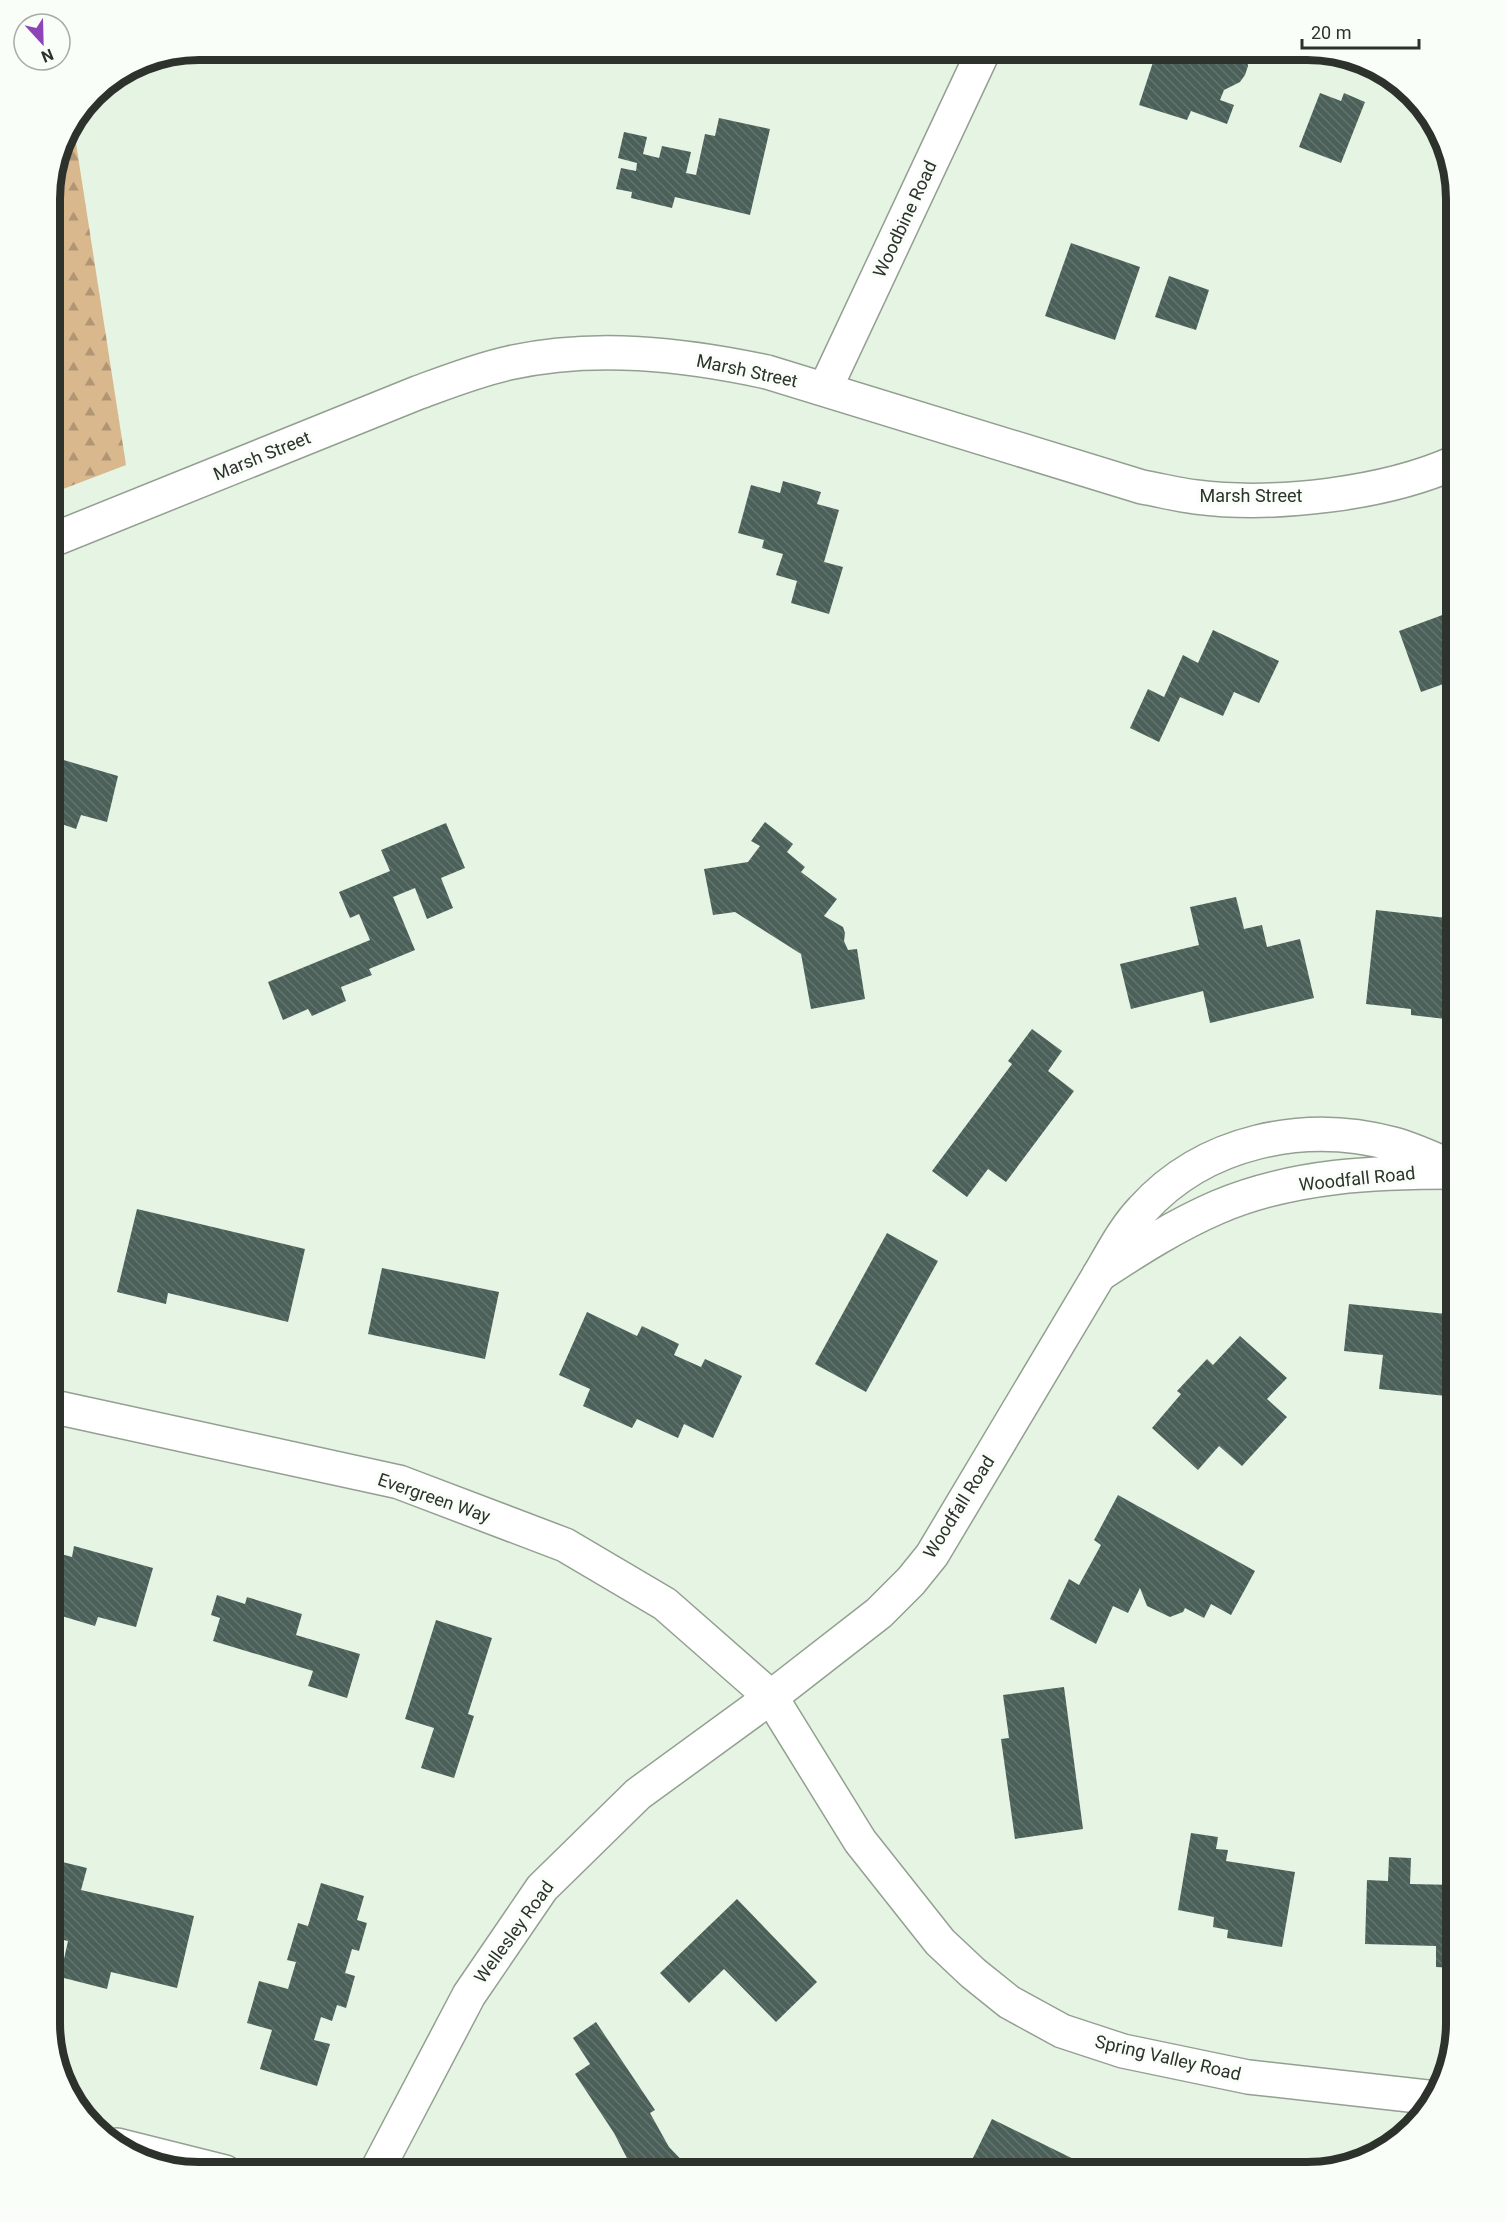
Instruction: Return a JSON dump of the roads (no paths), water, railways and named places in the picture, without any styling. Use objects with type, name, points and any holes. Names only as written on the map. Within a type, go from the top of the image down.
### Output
[{"type":"street","name":"Woodbine Road","points":[[825,389],[979,60]]},
{"type":"street","name":"Marsh Street","points":[[60,537],[469,374],[514,362],[561,355],[613,353],[718,361],[825,389],[1142,487],[1196,497],[1246,500],[1304,497],[1359,490],[1404,480],[1446,465]]},
{"type":"street","name":"Woodfall Road","points":[[771,1697],[879,1613],[911,1581],[932,1555],[1126,1231],[1141,1211],[1168,1185],[1201,1164],[1226,1152],[1254,1142],[1309,1134],[1366,1139],[1401,1147],[1446,1167]]},
{"type":"street","name":"Woodfall Road","points":[[1099,1275],[1139,1248],[1179,1226],[1219,1206],[1266,1191],[1311,1180],[1446,1171]]},
{"type":"street","name":"Evergreen Way","points":[[60,1408],[399,1482],[565,1545],[665,1604],[771,1697]]},
{"type":"street","name":"Spring Valley Road","points":[[771,1697],[867,1850],[940,1942],[1009,2002],[1062,2031],[1123,2051],[1248,2077],[1425,2097]]},
{"type":"street","name":"Wellesley Road","points":[[381,2162],[469,1995],[542,1888],[638,1794],[771,1697]]},
{"type":"street","points":[[149,2153],[175,2160]]}]
